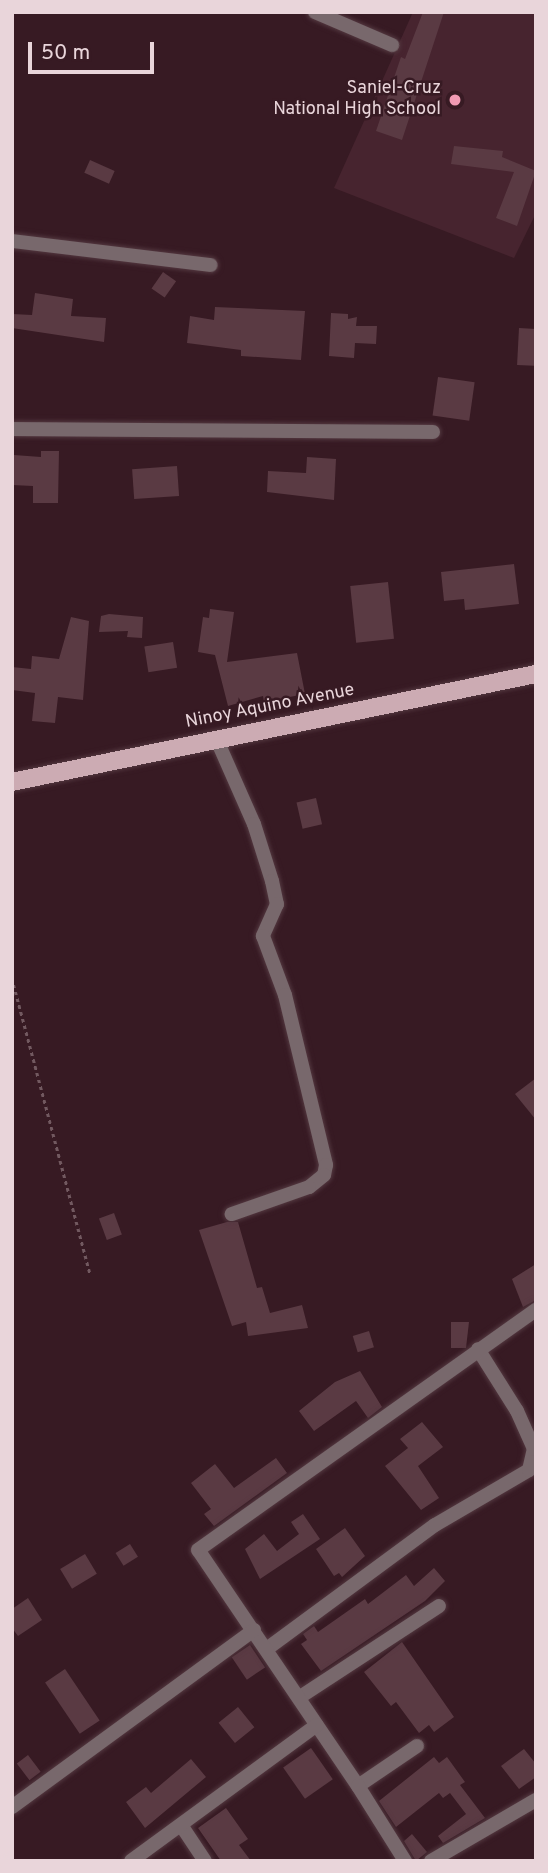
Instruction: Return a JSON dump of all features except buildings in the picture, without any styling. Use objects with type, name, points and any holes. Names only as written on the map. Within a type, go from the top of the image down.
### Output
[{"type":"main road","name":"Ninoy Aquino Avenue","points":[[12,782],[536,674]]},
{"type":"street","points":[[315,12],[392,45]]},
{"type":"street","points":[[12,241],[211,265]]},
{"type":"street","points":[[12,429],[433,432]]},
{"type":"street","points":[[216,738],[254,824],[272,881],[277,904],[263,936],[285,995],[326,1165],[324,1175],[309,1187],[232,1214]]},
{"type":"street","points":[[405,1861],[268,1648],[198,1550],[536,1310]]},
{"type":"street","points":[[268,1648],[435,1525],[529,1470],[534,1449],[517,1410],[478,1349]]},
{"type":"street","points":[[300,1697],[439,1606]]},
{"type":"street","points":[[12,1807],[254,1630]]},
{"type":"street","points":[[131,1861],[317,1725]]},
{"type":"street","points":[[358,1786],[417,1746]]},
{"type":"street","points":[[431,1861],[536,1800]]},
{"type":"street","points":[[180,1825],[205,1861]]},
{"type":"path","points":[[12,978],[90,1275]]},
{"type":"shaded area","name":"Saniel-Cruz National High School","points":[[413,12],[536,12],[536,213],[514,258],[334,188]]},
{"type":"place","name":"Saniel-Cruz National High School","points":[[455,100]]}]
